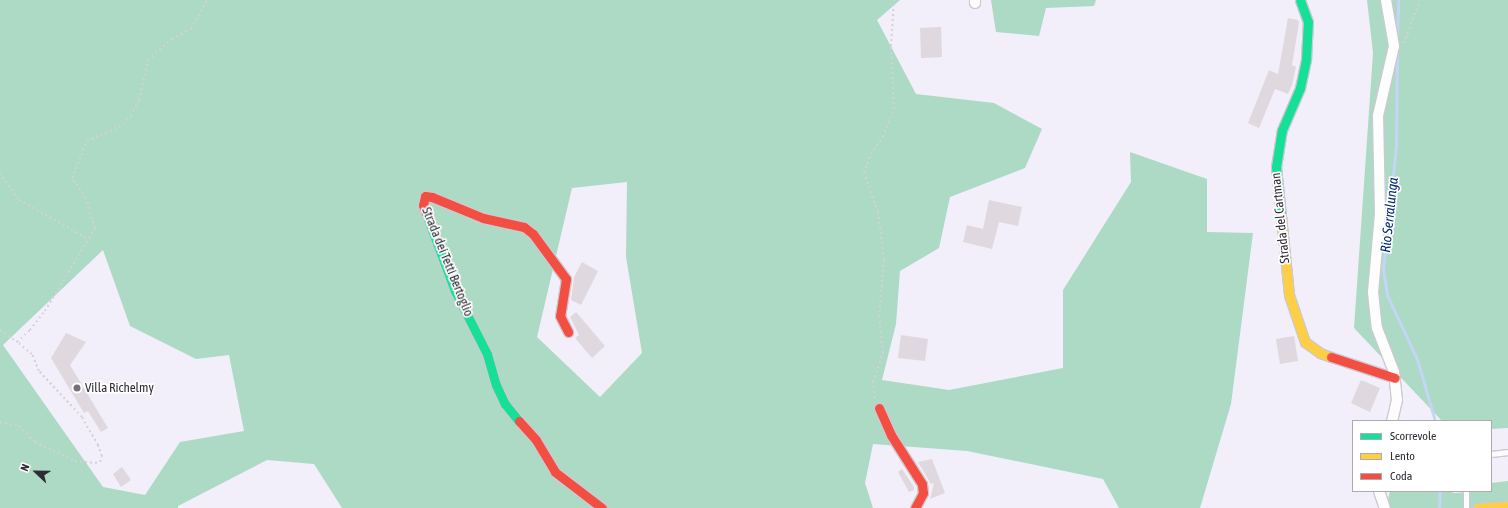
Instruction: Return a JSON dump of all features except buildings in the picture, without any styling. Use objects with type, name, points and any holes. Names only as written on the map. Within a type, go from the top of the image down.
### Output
[{"type":"street","name":"Strada del Cartman","points":[[1300,0],[1308,22],[1306,59],[1300,88],[1282,130],[1276,167],[1289,295],[1305,342],[1320,353],[1395,378]]},
{"type":"street","points":[[1386,0],[1394,46],[1378,116],[1380,214],[1373,292],[1377,328],[1395,378],[1397,400],[1392,420]]},
{"type":"street","name":"Strada dei Tetti Bertoglio","points":[[568,332],[560,316],[566,279],[534,234],[524,227],[479,217],[425,196],[423,205],[455,291],[486,354],[494,380],[505,404],[536,440],[549,465],[602,508]]},
{"type":"street","points":[[879,408],[890,434],[922,484],[923,493],[915,508]]},
{"type":"street","points":[[1379,492],[1385,508]]},
{"type":"street","points":[[1478,508],[1508,506]]},
{"type":"lane","points":[[1492,454],[1508,452]]},
{"type":"lane","points":[[1466,492],[1466,508]]},
{"type":"path","points":[[17,342],[45,311],[95,228],[86,198],[72,178],[87,141],[119,127],[131,116],[139,100],[148,60],[172,39],[191,29],[207,0]]},
{"type":"path","points":[[879,408],[873,382],[883,353],[879,317],[884,260],[878,212],[864,174],[871,154],[883,137],[894,109],[891,52],[894,0]]},
{"type":"path","points":[[0,174],[19,200],[88,238]]},
{"type":"path","points":[[0,330],[32,354],[39,371],[82,417],[102,456],[100,462],[75,461],[35,442],[19,426],[0,422]]},
{"type":"green space","points":[[0,0],[900,0],[877,20],[916,94],[994,103],[1042,129],[1025,168],[950,197],[939,248],[900,271],[896,324],[882,380],[949,390],[1063,368],[1063,290],[1131,182],[1130,152],[1207,179],[1207,232],[1253,233],[1231,404],[1200,508],[1119,508],[1103,479],[967,451],[873,444],[865,483],[873,508],[342,508],[314,464],[267,460],[178,506],[178,508],[0,508]],"holes":[[[627,182],[626,257],[642,353],[600,397],[537,337],[572,188]],[[103,250],[130,326],[196,359],[229,355],[244,431],[180,442],[145,495],[103,487],[3,345]]]},
{"type":"green space","points":[[991,0],[1096,0],[1094,6],[1046,8],[1039,36],[996,32]]},
{"type":"green space","points":[[1367,0],[1508,0],[1508,428],[1492,429],[1492,420],[1441,420],[1354,328],[1373,53]]},
{"type":"green space","points":[[1508,481],[1508,508],[1386,508],[1390,492],[1492,492],[1492,483]]},
{"type":"waterway","name":"Rio Serralunga","points":[[1397,38],[1398,0]]},
{"type":"waterway","name":"Rio Serralunga","points":[[1397,52],[1396,146],[1383,269],[1387,295],[1417,359],[1435,420]]},
{"type":"waterway","name":"Rio Serralunga","points":[[1439,508],[1440,492]]},
{"type":"traffic: fast","points":[[1281,216],[1276,167],[1282,130],[1300,88],[1306,59],[1308,22],[1300,0]]},
{"type":"traffic: fast","points":[[425,211],[455,291],[487,354],[496,385],[505,404],[519,421]]},
{"type":"traffic: slow","points":[[1281,216],[1289,295],[1305,342],[1320,353],[1331,357]]},
{"type":"traffic: slow","points":[[1478,508],[1508,506]]},
{"type":"traffic: jam","points":[[425,211],[423,205],[425,196],[432,197],[483,218],[524,227],[533,234],[566,279],[560,316],[568,332]]},
{"type":"traffic: jam","points":[[1331,357],[1395,378]]},
{"type":"traffic: jam","points":[[879,408],[891,435],[922,484],[923,493],[915,508]]},
{"type":"traffic: jam","points":[[519,421],[536,440],[555,472],[602,508]]},
{"type":"place","name":"Villa Richelmy","points":[[77,388]]}]
